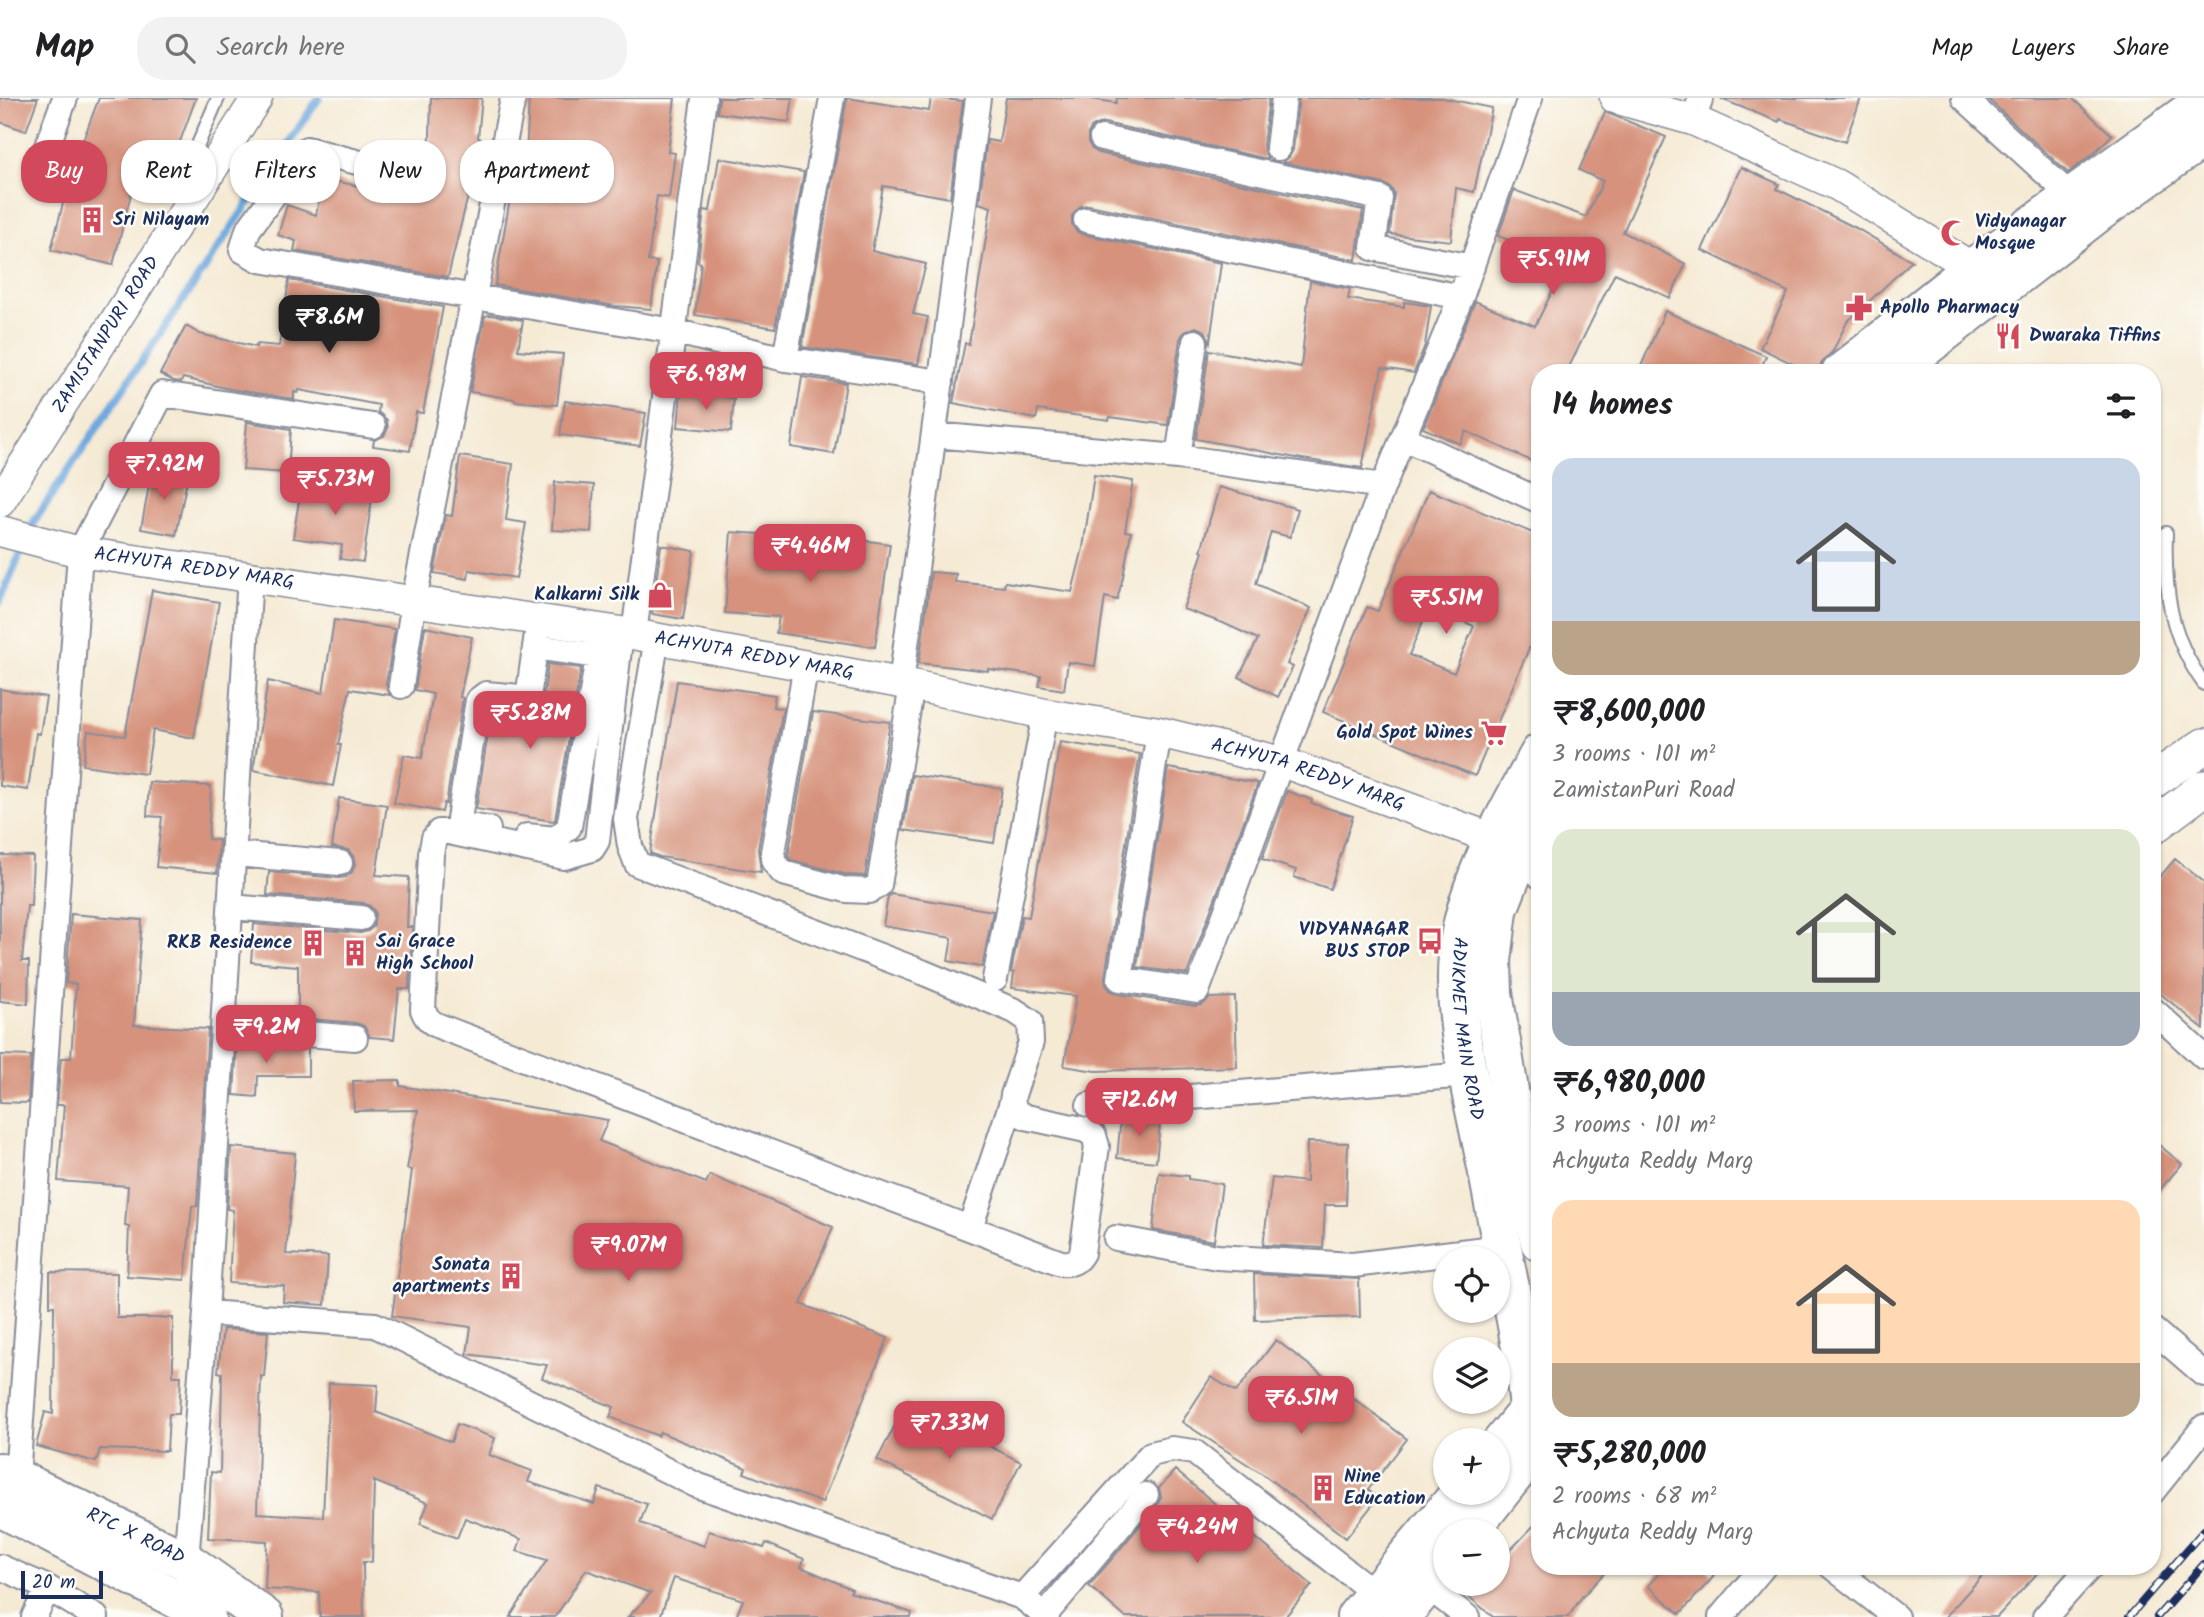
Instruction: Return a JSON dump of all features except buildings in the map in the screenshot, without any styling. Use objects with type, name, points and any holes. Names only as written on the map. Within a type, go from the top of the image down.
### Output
[{"type":"main road","points":[[1852,364],[1973,268],[2204,101]]},
{"type":"main road","points":[[1904,364],[2099,212],[2204,137]]},
{"type":"main road","points":[[2161,775],[2204,746]]},
{"type":"main road","name":"ADIKMET MAIN ROAD","points":[[1502,1246],[1468,1075],[1457,992],[1457,961],[1468,906],[1518,857],[1531,796]]},
{"type":"main road","points":[[2161,822],[2200,798]]},
{"type":"main road","name":"ADIKMET MAIN ROAD","points":[[1531,833],[1518,857],[1498,910],[1492,961],[1493,993],[1520,1157],[1531,1199]]},
{"type":"main road","name":"ADIKMET MAIN ROAD","points":[[1510,1287],[1531,1389]]},
{"type":"main road","points":[[1510,1437],[1531,1421]]},
{"type":"main road","points":[[1477,1519],[1531,1426]]},
{"type":"main road","name":"RTC X ROAD","points":[[6,1486],[186,1561],[264,1617]]},
{"type":"main road","name":"RTC X ROAD","points":[[6,1486],[206,1617]]},
{"type":"main road","points":[[1378,1610],[1452,1505]]},
{"type":"main road","points":[[1378,1610],[1433,1576]]},
{"type":"street","points":[[49,140],[65,98]]},
{"type":"street","points":[[401,686],[414,600],[513,98]]},
{"type":"street","points":[[704,98],[673,331],[623,638],[597,841],[592,849],[586,852],[564,857],[439,832],[434,838],[431,854],[423,1010],[431,1023],[1061,1263],[1071,1264],[1079,1259],[1082,1253],[1097,1146],[1094,1136],[1086,1130],[1026,1117],[1016,1112],[1012,1102]]},
{"type":"street","points":[[785,359],[832,98]]},
{"type":"street","points":[[806,665],[773,852],[774,863],[783,873],[846,890],[869,891],[879,885],[978,98]]},
{"type":"street","points":[[1278,148],[1284,98]]},
{"type":"street","points":[[1159,732],[1120,979],[1197,992],[1383,486],[1461,297],[1530,98]]},
{"type":"street","points":[[1615,98],[1697,109],[1837,185],[1973,268]]},
{"type":"street","points":[[1964,98],[2071,196]]},
{"type":"street","name":"ZAMISTANPURI ROAD","points":[[0,502],[251,109]]},
{"type":"street","points":[[1102,138],[1380,198],[1373,248],[1472,267]]},
{"type":"street","points":[[354,161],[307,149],[248,230],[242,250],[260,260],[673,331],[785,359],[941,382]]},
{"type":"street","points":[[1086,220],[1461,297]]},
{"type":"street","points":[[1178,457],[1195,342]]},
{"type":"street","points":[[6,1486],[80,551],[162,394],[373,426]]},
{"type":"street","points":[[934,435],[1178,457],[1383,486]]},
{"type":"street","points":[[1404,438],[1531,497]]},
{"type":"street","name":"ACHYUTA REDDY MARG","points":[[1,531],[80,551],[414,600],[537,633],[623,638],[806,665],[1045,713],[1159,732],[1282,762],[1518,857]]},
{"type":"street","points":[[186,1561],[206,1313],[250,575]]},
{"type":"street","points":[[537,633],[529,691],[521,697],[486,694],[478,700],[459,819],[467,826],[548,839],[556,839],[569,827],[623,638]]},
{"type":"street","points":[[623,638],[626,819],[636,864],[922,972],[1030,1021],[1031,1042],[970,1228]]},
{"type":"street","points":[[996,979],[1045,713]]},
{"type":"street","points":[[597,841],[630,846]]},
{"type":"street","points":[[234,854],[340,863]]},
{"type":"street","points":[[231,907],[360,918]]},
{"type":"street","points":[[2161,1017],[2204,1057]]},
{"type":"street","points":[[224,1027],[355,1038]]},
{"type":"street","points":[[1089,1105],[1468,1075]]},
{"type":"street","points":[[1116,1238],[1217,1257],[1353,1265],[1433,1255]]},
{"type":"street","points":[[206,1313],[375,1325],[696,1485],[1022,1597],[1046,1616],[1146,1495]]},
{"type":"street","points":[[2161,1337],[2204,1374]]},
{"type":"street","points":[[2161,1481],[2204,1427]]},
{"type":"street","points":[[1022,1597],[1151,1454],[1172,1449],[1194,1452],[1378,1610]]},
{"type":"street","points":[[0,1567],[48,1588],[96,1617]]},
{"type":"street","points":[[1721,1617],[1756,1575]]},
{"type":"street","points":[[1842,1575],[1896,1617]]},
{"type":"street","points":[[2045,1617],[2083,1575]]},
{"type":"street","points":[[34,1617],[48,1588]]},
{"type":"street","points":[[1452,1596],[1467,1617]]},
{"type":"lane","points":[[200,140],[216,103],[251,109]]},
{"type":"lane","points":[[2166,533],[2168,595],[2176,635],[2188,662],[2204,684]]},
{"type":"waterway","points":[[29,532],[319,98]]},
{"type":"waterway","points":[[0,602],[24,544]]},
{"type":"railway","points":[[2129,1617],[2204,1530]]},
{"type":"railway","points":[[2157,1617],[2204,1564]]},
{"type":"place","name":"Sri Nilayam","points":[[92,220]]},
{"type":"place","name":"Vidyanagar Mosque","points":[[1954,233]]},
{"type":"place","name":"Apollo Pharmacy","points":[[1859,308]]},
{"type":"place","name":"Dwaraka Tiffins","points":[[2008,336]]},
{"type":"place","name":"Kalkarni Silk","points":[[660,595]]},
{"type":"place","name":"Gold Spot Wines","points":[[1494,733]]},
{"type":"place","name":"VIDYANAGAR BUS STOP","points":[[1430,941]]},
{"type":"place","name":"RKB Residence","points":[[313,943]]},
{"type":"place","name":"Sai Grace High School","points":[[355,953]]},
{"type":"place","name":"Sonata apartments","points":[[511,1276]]},
{"type":"place","name":"Nine Education","points":[[1323,1488]]}]
